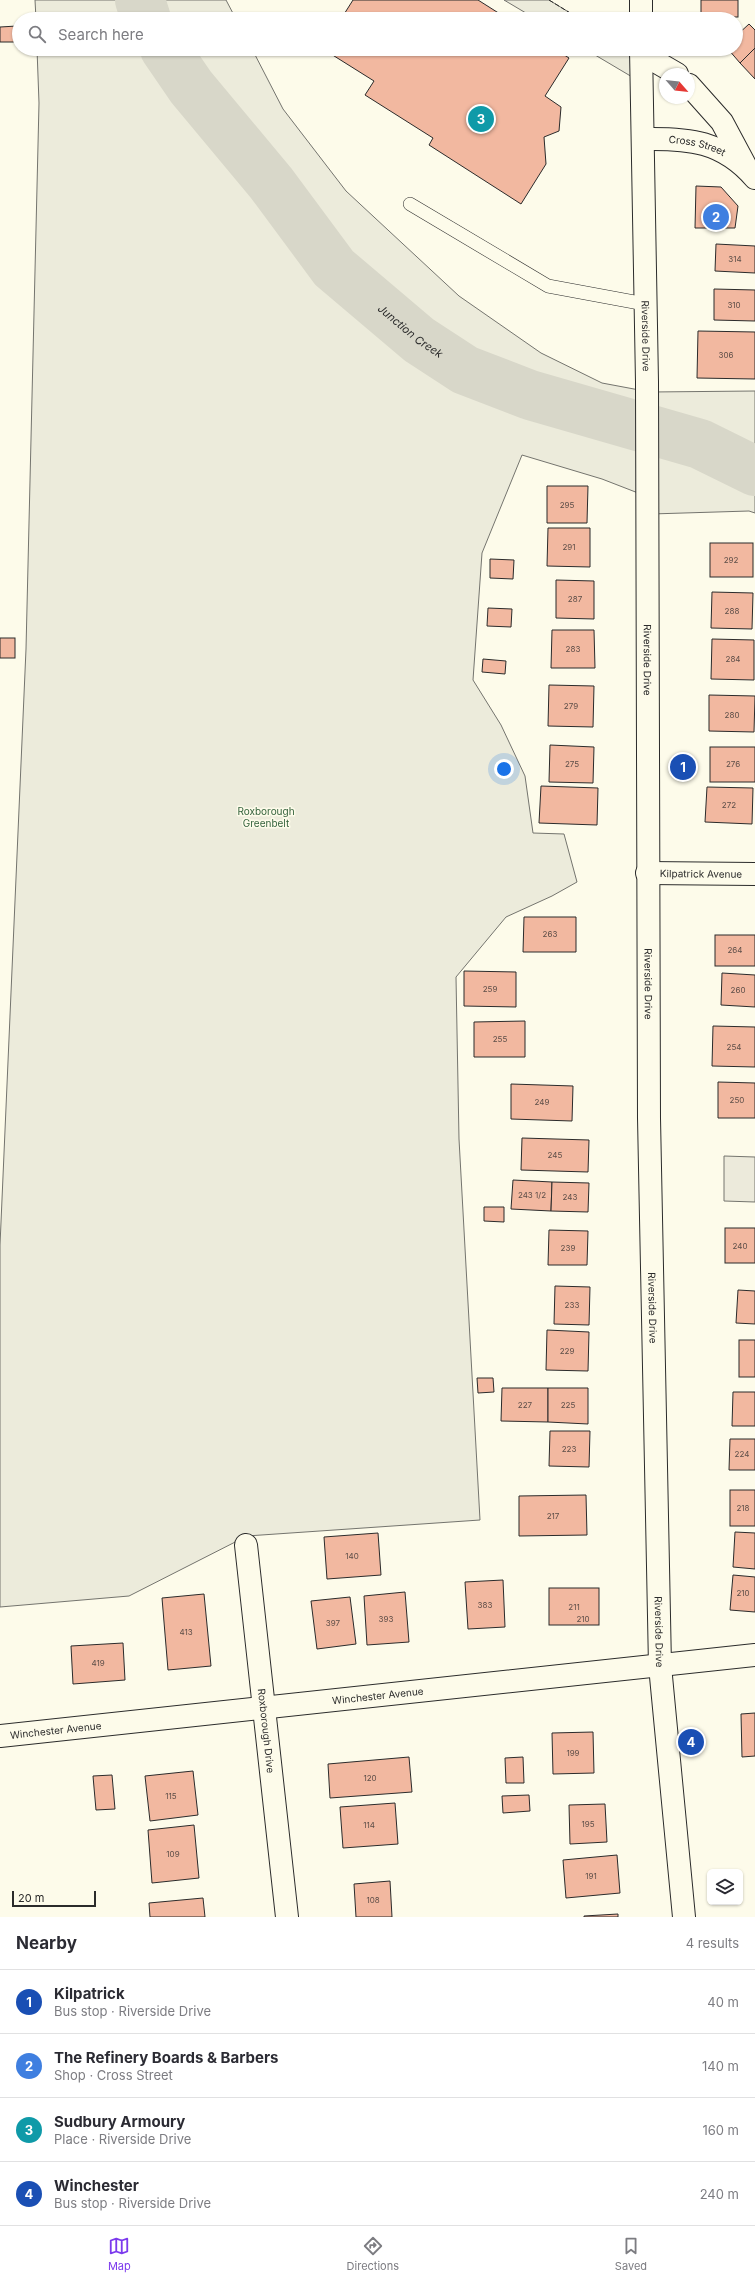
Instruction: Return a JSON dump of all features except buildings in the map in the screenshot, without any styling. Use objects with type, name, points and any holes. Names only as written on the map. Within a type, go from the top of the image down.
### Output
[{"type":"street","points":[[641,0],[641,12]]},
{"type":"street","name":"Riverside Drive","points":[[641,56],[648,488],[647,873],[652,1340],[660,1666],[684,1917]]},
{"type":"street","points":[[649,56],[668,68]]},
{"type":"street","name":"Cross Street","points":[[695,91],[722,122],[751,173]]},
{"type":"street","name":"Cross Street","points":[[643,139],[697,141],[714,147],[737,159],[751,173]]},
{"type":"street","name":"Kilpatrick Avenue","points":[[647,873],[755,874]]},
{"type":"street","name":"Roxborough Drive","points":[[246,1545],[287,1917]]},
{"type":"street","name":"Winchester Avenue","points":[[0,1736],[755,1655]]},
{"type":"lane","points":[[410,204],[548,286],[645,304]]},
{"type":"green space","points":[[35,0],[226,0],[232,12],[36,12]]},
{"type":"green space","points":[[504,0],[549,0],[569,12],[524,12]]},
{"type":"green space","name":"Roxborough Greenbelt","points":[[37,56],[256,56],[283,109],[346,191],[459,296],[541,353],[602,383],[650,392],[755,391],[755,513],[749,511],[651,514],[651,498],[602,479],[522,455],[482,553],[473,680],[501,725],[525,776],[533,833],[564,834],[577,882],[552,896],[506,917],[456,977],[459,1139],[480,1520],[247,1536],[129,1596],[0,1607],[0,1245],[26,649],[39,103]]},
{"type":"green space","points":[[597,56],[641,56],[644,58],[644,84]]},
{"type":"shaded area","points":[[724,1156],[755,1157],[755,1202],[724,1201]]},
{"type":"waterway","name":"Junction Creek","points":[[140,0],[144,12]]},
{"type":"waterway","name":"Junction Creek","points":[[170,56],[191,87],[271,183],[334,268],[419,340],[465,370],[530,395],[700,444],[755,471]]},
{"type":"fence","points":[[549,0],[569,12]]},
{"type":"place","name":"Sudbury Armoury","points":[[481,119]]},
{"type":"place","name":"The Refinery Boards & Barbers","points":[[716,217]]},
{"type":"place","name":"Kilpatrick","points":[[683,767]]},
{"type":"place","name":"Winchester","points":[[691,1742]]}]
